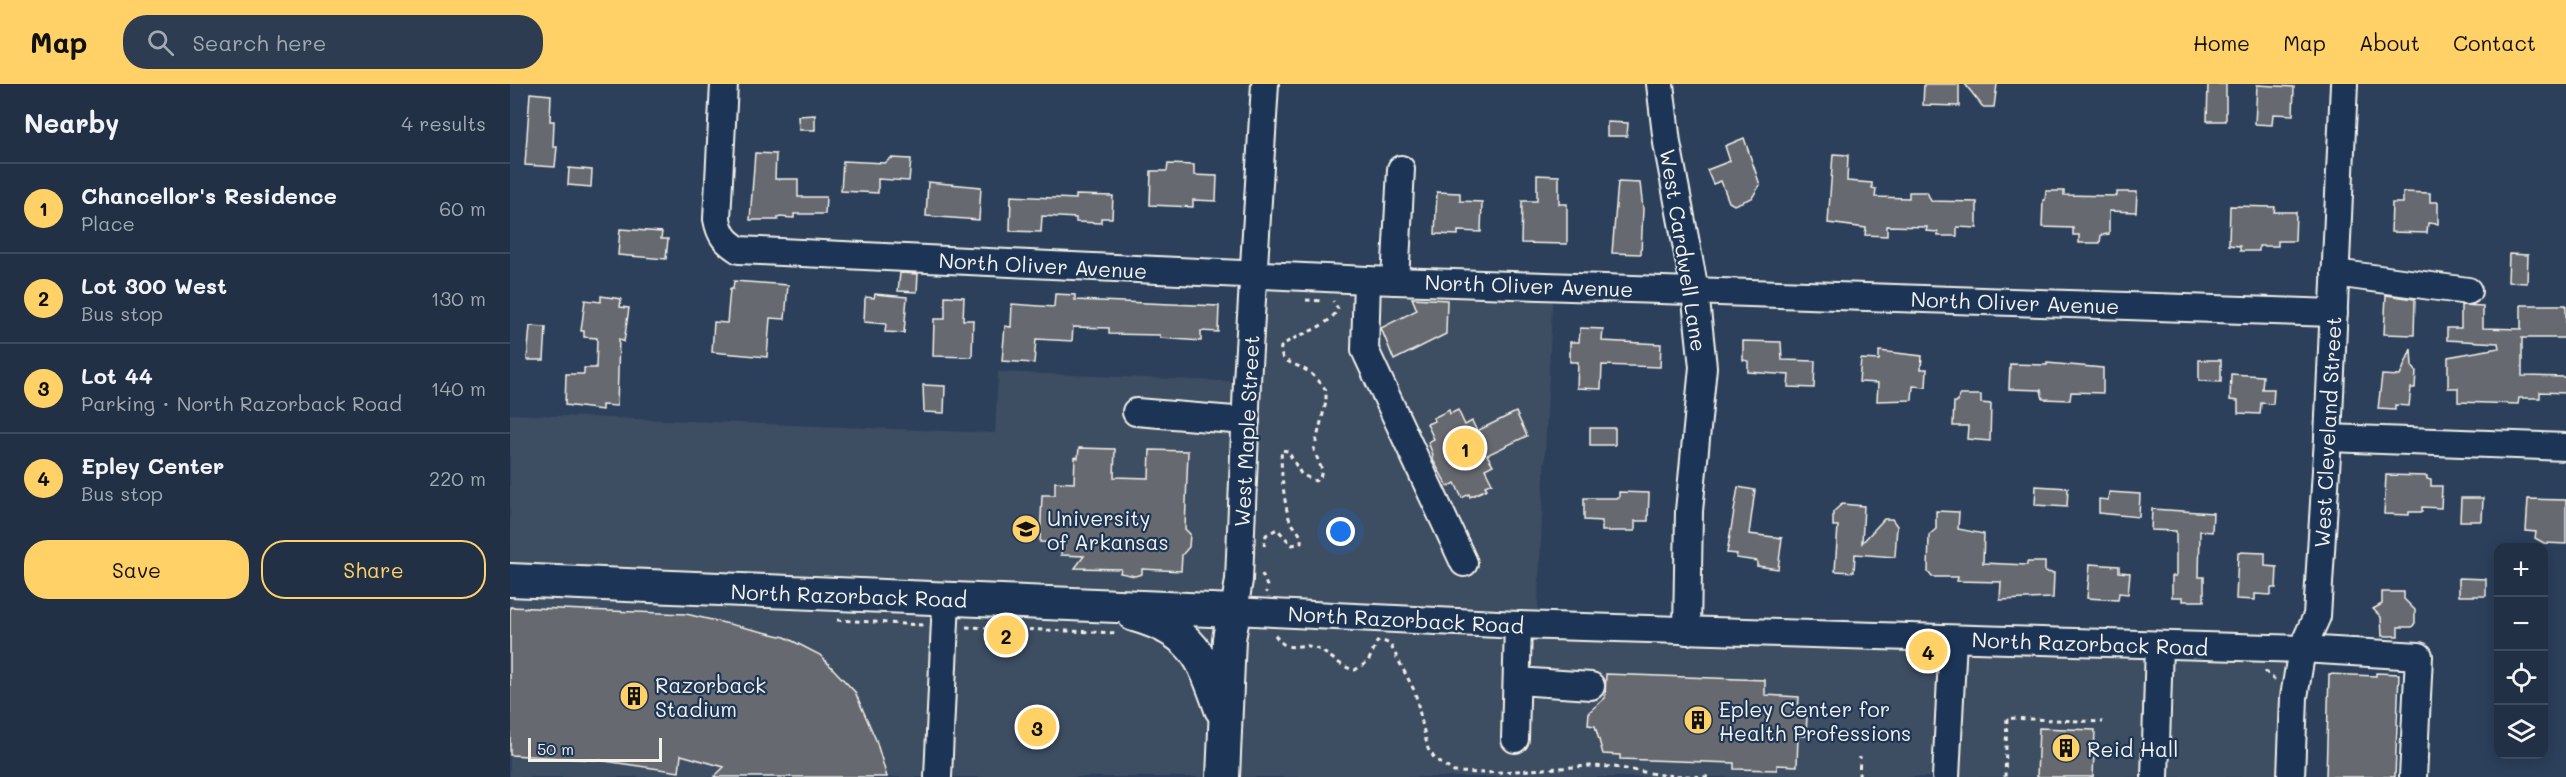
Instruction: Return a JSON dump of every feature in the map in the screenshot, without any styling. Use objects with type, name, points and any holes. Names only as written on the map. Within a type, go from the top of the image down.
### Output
[{"type":"main road","name":"North Razorback Road","points":[[510,580],[1234,611]]},
{"type":"main road","points":[[1105,606],[1144,618],[1176,633],[1199,653],[1225,720]]},
{"type":"main road","name":"West Maple Street","points":[[1223,777],[1229,639],[1234,611]]},
{"type":"street","name":"North Oliver Avenue","points":[[724,84],[717,219],[720,233],[727,243],[739,250],[1367,280],[2334,313]]},
{"type":"street","name":"West Maple Street","points":[[1234,611],[1239,580],[1253,275],[1265,84]]},
{"type":"street","name":"West Cardwell Lane","points":[[1660,84],[1667,143],[1695,291],[1703,366],[1689,511],[1687,631]]},
{"type":"street","name":"West Cleveland Street","points":[[2291,777],[2294,697],[2302,649],[2317,616],[2328,438],[2344,84]]},
{"type":"street","points":[[1395,281],[1401,169]]},
{"type":"street","points":[[2335,273],[2468,291]]},
{"type":"street","points":[[1367,280],[1365,350],[1464,563]]},
{"type":"street","points":[[1136,412],[1246,421]]},
{"type":"street","points":[[2328,438],[2566,447]]},
{"type":"street","points":[[938,777],[946,599]]},
{"type":"street","name":"North Razorback Road","points":[[1234,611],[1518,625],[2302,649],[2419,656],[2413,777]]},
{"type":"street","points":[[1515,738],[1518,625]]},
{"type":"street","points":[[1946,777],[1953,639]]},
{"type":"street","points":[[2155,777],[2159,645]]},
{"type":"street","points":[[1517,681],[1592,686]]},
{"type":"path","points":[[1262,556],[1266,535],[1271,530],[1277,529],[1292,545],[1301,543],[1301,537],[1290,522],[1287,509],[1282,450],[1288,451],[1305,478],[1316,481],[1320,478],[1322,470],[1314,450],[1326,390],[1304,369],[1287,362],[1280,351],[1284,343],[1306,335],[1332,318],[1338,309],[1332,301],[1315,302],[1304,299]]},
{"type":"path","points":[[1261,564],[1262,575],[1267,586],[1266,596]]},
{"type":"path","points":[[1271,628],[1281,645],[1314,648],[1347,668],[1355,670],[1368,662],[1377,642],[1383,641],[1390,644],[1414,692],[1428,749],[1435,759],[1454,772],[1486,773],[1597,767],[1661,775],[1708,777]]},
{"type":"path","points":[[2005,777],[2007,718],[2103,722]]},
{"type":"path","points":[[1859,777],[1860,757]]},
{"type":"shaded area","name":"University of Arkansas","points":[[1253,275],[1553,286],[1537,625],[2302,649],[2291,777],[510,777],[510,414],[995,433],[998,372],[1247,382]]},
{"type":"building","points":[[1924,84],[1959,84],[1959,106],[1923,105]]},
{"type":"building","points":[[1965,84],[1997,84],[1994,107],[1983,107]]},
{"type":"building","points":[[2208,84],[2226,84],[2226,121],[2207,121]]},
{"type":"building","points":[[2257,85],[2294,87],[2293,115],[2273,114],[2272,125],[2255,124]]},
{"type":"building","points":[[530,93],[551,95],[550,121],[554,121],[553,147],[557,147],[555,167],[525,165]]},
{"type":"building","points":[[815,115],[815,130],[799,130],[798,116]]},
{"type":"building","points":[[1607,122],[1628,123],[1627,136],[1607,136]]},
{"type":"building","points":[[1744,138],[1760,185],[1752,198],[1734,205],[1729,202],[1721,181],[1713,184],[1707,170],[1730,161],[1725,146]]},
{"type":"building","points":[[755,153],[776,154],[775,179],[798,179],[798,197],[826,197],[825,214],[794,214],[794,218],[750,220]]},
{"type":"building","points":[[1833,154],[1848,155],[1847,181],[1872,183],[1872,188],[1876,189],[1875,197],[1909,198],[1909,192],[1927,192],[1931,201],[1977,202],[1977,228],[1957,227],[1957,236],[1938,236],[1938,232],[1926,231],[1927,227],[1887,226],[1887,236],[1865,235],[1866,228],[1828,223]]},
{"type":"building","points":[[891,158],[911,159],[909,181],[878,179],[878,193],[841,191],[843,161],[885,163]]},
{"type":"building","points":[[1168,164],[1194,165],[1194,175],[1217,176],[1216,201],[1193,200],[1193,207],[1150,205],[1151,171],[1167,171]]},
{"type":"building","points":[[569,168],[592,170],[591,187],[568,185]]},
{"type":"building","points":[[1537,175],[1559,176],[1559,204],[1567,204],[1567,244],[1521,243],[1522,201],[1537,201]]},
{"type":"building","points":[[928,182],[981,187],[979,220],[926,216]]},
{"type":"building","points":[[1618,182],[1640,183],[1643,209],[1641,254],[1612,253]]},
{"type":"building","points":[[2046,191],[2064,191],[2064,195],[2117,196],[2117,192],[2137,192],[2136,212],[2109,211],[2109,234],[2101,235],[2100,243],[2079,243],[2079,235],[2073,235],[2073,228],[2042,227],[2043,200],[2045,200]]},
{"type":"building","points":[[1437,192],[1460,193],[1460,201],[1482,202],[1481,232],[1458,231],[1458,235],[1435,234]]},
{"type":"building","points":[[2403,192],[2430,193],[2430,202],[2438,202],[2438,224],[2428,223],[2427,233],[2391,232],[2392,203],[2403,203]]},
{"type":"building","points":[[1076,195],[1113,196],[1112,218],[1101,218],[1101,223],[1076,222],[1076,218],[1042,216],[1041,232],[1010,231],[1011,196],[1076,199]]},
{"type":"building","points":[[2230,206],[2275,207],[2274,212],[2296,212],[2295,241],[2278,241],[2278,246],[2259,246],[2259,251],[2240,251],[2240,246],[2229,245]]},
{"type":"building","points":[[620,229],[662,232],[661,239],[668,239],[666,259],[618,255]]},
{"type":"building","points":[[2509,254],[2528,255],[2527,283],[2508,282]]},
{"type":"building","points":[[900,273],[918,274],[917,292],[898,291]]},
{"type":"building","points":[[734,281],[788,285],[785,319],[770,318],[767,357],[712,352],[714,322],[727,323],[730,289],[733,289]]},
{"type":"building","points":[[875,294],[907,297],[904,333],[885,332],[886,324],[864,322],[865,299],[866,297],[874,298]]},
{"type":"building","points":[[1055,294],[1075,295],[1075,300],[1219,306],[1218,332],[1201,331],[1201,341],[1160,338],[1160,335],[1109,334],[1109,328],[1073,327],[1072,341],[1036,339],[1034,363],[1002,361],[1005,326],[1011,327],[1012,304],[1054,307]]},
{"type":"building","points":[[2386,295],[2415,299],[2414,335],[2384,334]]},
{"type":"building","points":[[601,296],[621,299],[620,307],[629,308],[624,342],[619,339],[617,406],[602,405],[602,410],[565,405],[566,374],[584,374],[584,368],[596,368],[597,338],[584,337],[584,331],[581,331],[585,300],[601,302]]},
{"type":"building","points":[[945,296],[964,297],[963,320],[973,320],[972,357],[933,356],[934,319],[945,319]]},
{"type":"building","points":[[1412,298],[1447,300],[1446,334],[1394,360],[1381,328],[1417,310]]},
{"type":"building","points":[[2461,305],[2483,306],[2483,328],[2521,329],[2521,305],[2566,305],[2566,338],[2522,338],[2522,376],[2566,377],[2566,393],[2540,392],[2540,398],[2519,398],[2518,404],[2458,402],[2458,388],[2448,388],[2448,357],[2499,348],[2498,343],[2447,340],[2447,328],[2461,328]]},
{"type":"building","points":[[530,326],[546,327],[544,360],[527,360]]},
{"type":"building","points":[[1580,328],[1603,329],[1602,341],[1661,344],[1660,367],[1602,365],[1601,389],[1577,388],[1578,362],[1570,362],[1570,342],[1579,342]]},
{"type":"building","points":[[1743,341],[1781,342],[1782,360],[1815,361],[1814,388],[1788,387],[1789,375],[1748,372],[1748,361],[1743,360]]},
{"type":"building","points":[[2411,349],[2412,366],[2416,371],[2415,388],[2411,388],[2409,406],[2395,405],[2395,410],[2378,409],[2382,375],[2400,376]]},
{"type":"building","points":[[1879,351],[1922,356],[1921,369],[1927,369],[1926,387],[1913,386],[1912,400],[1877,401],[1878,383],[1859,382],[1861,359],[1879,360]]},
{"type":"building","points":[[2199,360],[2221,360],[2221,382],[2199,381]]},
{"type":"building","points":[[2047,363],[2103,368],[2103,393],[2071,392],[2070,400],[2043,399],[2041,390],[2009,389],[2010,364],[2047,365]]},
{"type":"building","points":[[2231,374],[2263,376],[2262,389],[2274,389],[2273,404],[2261,403],[2260,414],[2238,413],[2238,401],[2230,400]]},
{"type":"building","points":[[923,385],[945,386],[944,413],[924,412]]},
{"type":"building","points":[[1959,395],[1981,395],[1981,403],[1991,404],[1990,441],[1967,439],[1968,426],[1953,426],[1954,402],[1958,402]]},
{"type":"building","points":[[1449,410],[1450,414],[1458,410],[1465,425],[1472,421],[1477,431],[1516,412],[1527,436],[1487,455],[1493,465],[1485,469],[1492,483],[1485,486],[1487,489],[1470,497],[1469,494],[1462,498],[1455,483],[1448,487],[1432,458],[1428,442],[1434,439],[1427,424],[1435,421],[1433,418]]},
{"type":"building","points":[[1590,428],[1615,428],[1615,445],[1590,445]]},
{"type":"building","points":[[1079,448],[1115,449],[1114,477],[1149,478],[1150,450],[1188,451],[1185,529],[1190,534],[1189,547],[1182,555],[1181,571],[1142,569],[1142,574],[1135,576],[1120,573],[1121,569],[1075,568],[1084,556],[1061,555],[1062,543],[1040,542],[1042,495],[1055,495],[1055,482],[1074,483],[1075,457],[1078,458]]},
{"type":"building","points":[[2386,475],[2427,476],[2427,479],[2431,480],[2431,486],[2442,486],[2441,508],[2422,507],[2422,512],[2409,512],[2409,515],[2384,514]]},
{"type":"building","points":[[2036,486],[2068,488],[2067,507],[2035,505]]},
{"type":"building","points":[[1738,487],[1755,490],[1749,534],[1782,538],[1778,569],[1757,566],[1757,561],[1736,558],[1737,554],[1727,553]]},
{"type":"building","points":[[1619,492],[1649,493],[1648,521],[1635,521],[1635,531],[1602,531],[1602,521],[1584,520],[1584,498],[1619,498]]},
{"type":"building","points":[[2109,492],[2140,494],[2139,517],[2099,513],[2099,499],[2108,500]]},
{"type":"building","points":[[2461,498],[2483,498],[2482,521],[2460,521]]},
{"type":"building","points":[[2528,499],[2566,500],[2566,544],[2544,543],[2535,538],[2536,532],[2526,531]]},
{"type":"building","points":[[1842,504],[1864,506],[1862,543],[1884,519],[1892,519],[1897,526],[1895,557],[1855,554],[1854,572],[1835,571],[1838,526],[1833,526],[1833,512]]},
{"type":"building","points":[[2152,509],[2213,513],[2212,532],[2200,531],[2199,577],[2204,577],[2204,601],[2183,601],[2183,597],[2172,597],[2172,576],[2176,576],[2176,531],[2151,530]]},
{"type":"building","points":[[1936,511],[1959,512],[1958,529],[1984,534],[1983,563],[2027,565],[2027,562],[2045,562],[2045,572],[2054,573],[2053,598],[2000,600],[2001,582],[1957,581],[1958,577],[1932,577],[1928,572],[1929,535],[1936,529]]},
{"type":"building","points":[[2238,552],[2265,553],[2265,566],[2277,567],[2276,588],[2271,588],[2271,595],[2255,594],[2255,600],[2236,599]]},
{"type":"building","points":[[2090,564],[2119,566],[2119,572],[2130,573],[2128,594],[2119,593],[2118,600],[2087,598]]},
{"type":"building","points":[[2459,578],[2486,579],[2486,596],[2459,596]]},
{"type":"building","points":[[2382,592],[2404,592],[2404,599],[2415,610],[2415,623],[2412,627],[2398,627],[2398,636],[2382,636],[2381,617],[2373,609],[2382,604]]},
{"type":"building","name":"Razorback Stadium","points":[[510,607],[686,614],[785,637],[820,655],[855,692],[876,740],[887,777],[714,777],[724,767],[681,755],[679,772],[598,760],[510,755]]},
{"type":"building","points":[[2376,673],[2399,674],[2395,777],[2326,777],[2329,674],[2376,676]]},
{"type":"building","name":"Epley Center for Health Professions","points":[[1606,674],[1765,680],[1765,695],[1799,697],[1798,716],[1807,716],[1806,736],[1798,736],[1797,766],[1777,765],[1777,770],[1734,769],[1734,763],[1620,759],[1620,755],[1603,754],[1595,726],[1588,725],[1589,712],[1605,698]]},
{"type":"building","name":"Reid Hall","points":[[2039,728],[2095,730],[2093,777],[2037,777]]},
{"type":"place","name":"Chancellor's Residence","points":[[1465,448]]},
{"type":"place","name":"University of Arkansas","points":[[1026,529]]},
{"type":"place","name":"Lot 300 West","points":[[1006,635]]},
{"type":"place","name":"Epley Center","points":[[1928,651]]},
{"type":"place","name":"Razorback Stadium","points":[[634,696]]},
{"type":"place","name":"Epley Center for Health Professions","points":[[1698,720]]},
{"type":"place","name":"Lot 44","points":[[1037,727]]},
{"type":"place","name":"Reid Hall","points":[[2066,748]]}]
